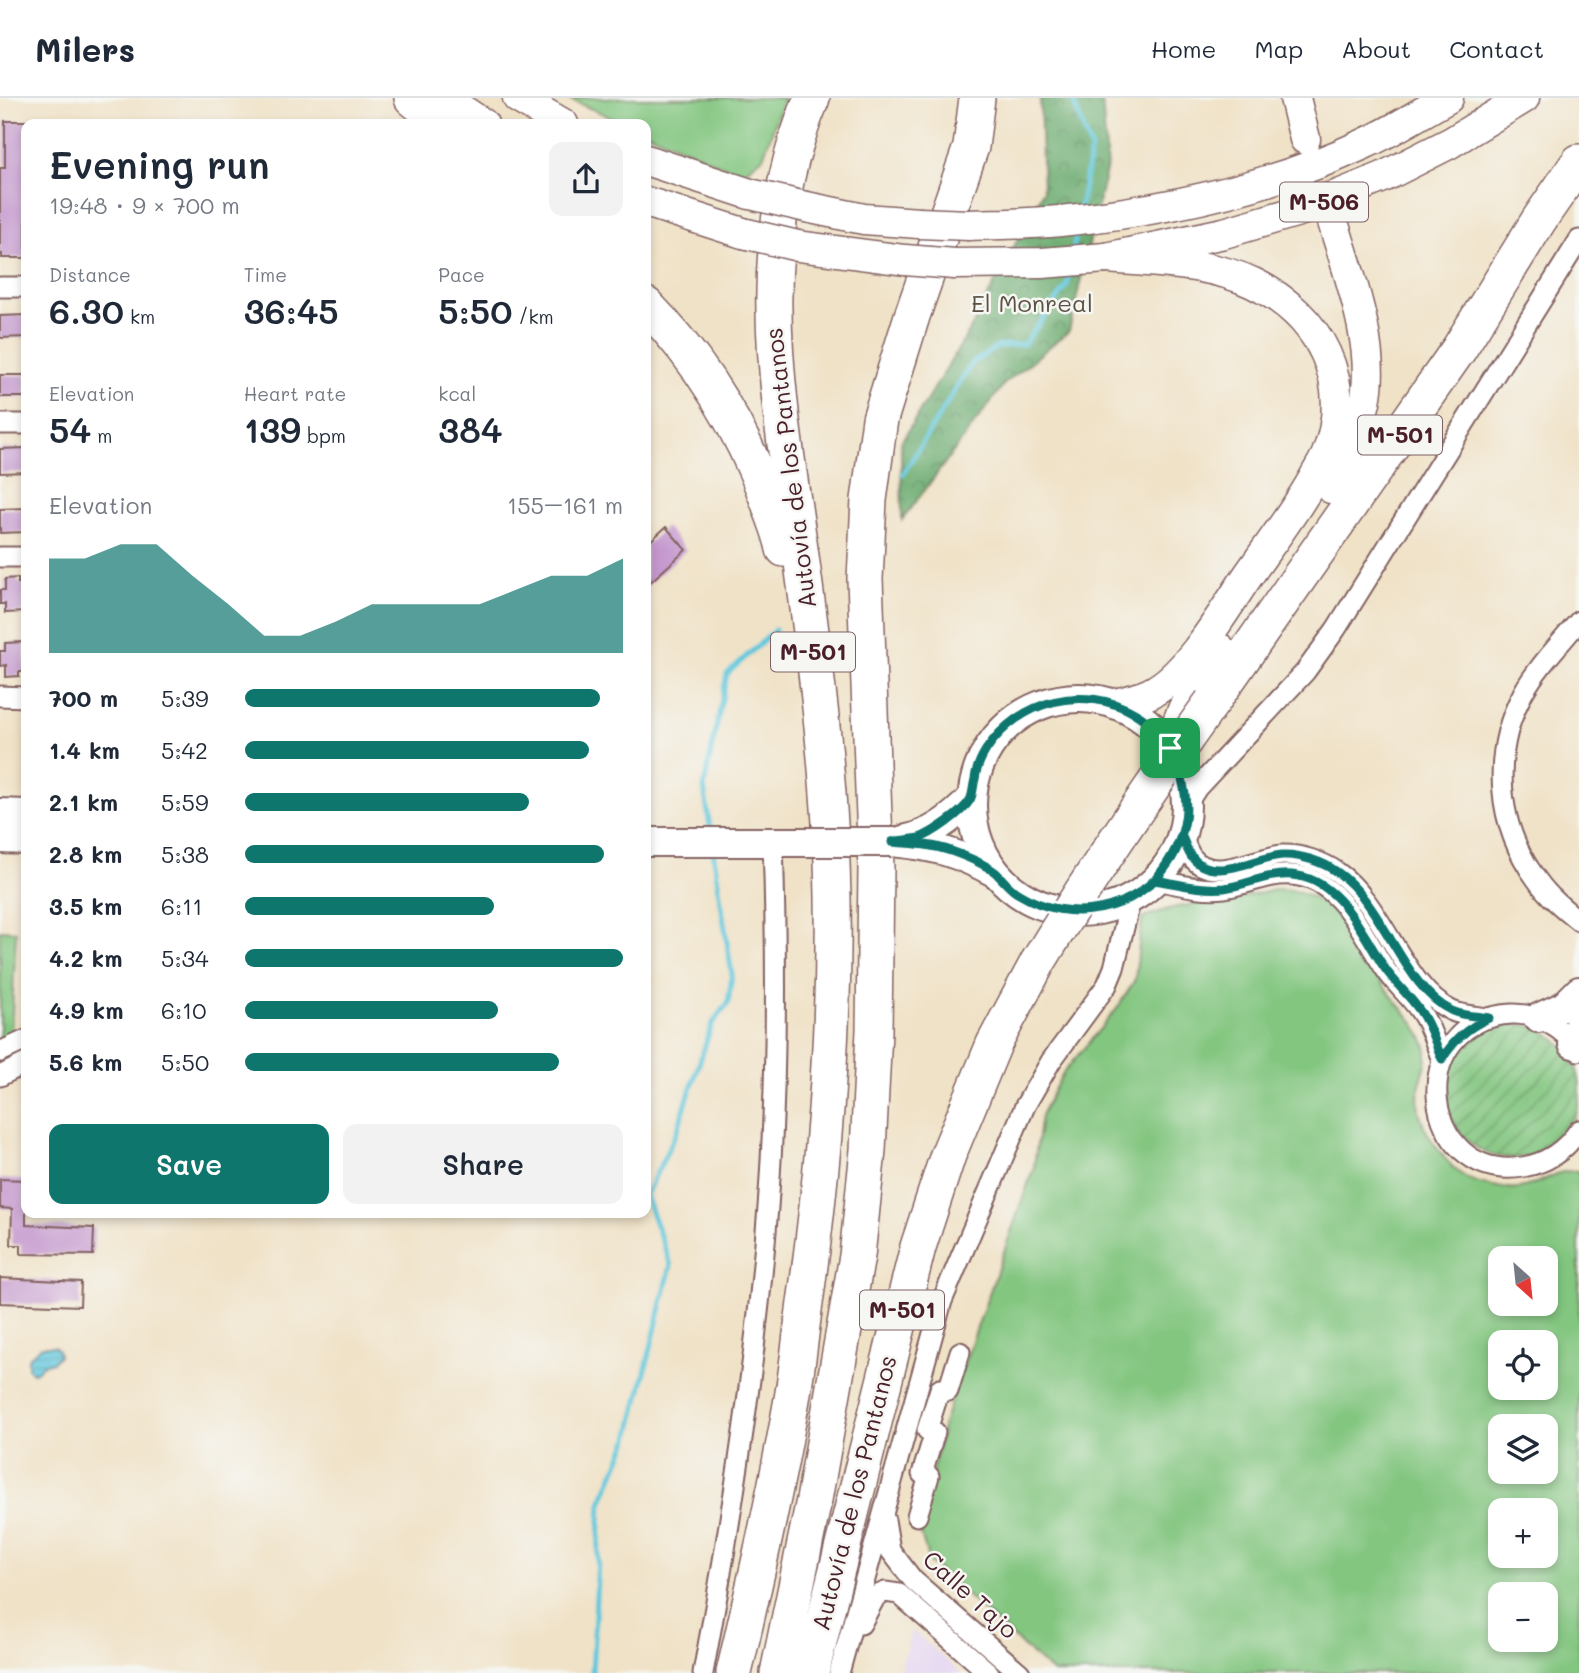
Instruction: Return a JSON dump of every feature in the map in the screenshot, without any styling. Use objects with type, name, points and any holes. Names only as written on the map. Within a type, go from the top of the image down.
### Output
[{"type":"highway","points":[[412,98],[437,119]]},
{"type":"highway","name":"Autovía de los Pantanos","points":[[734,1673],[792,1398],[818,1213],[831,1043],[833,898],[829,799],[805,588],[777,384],[772,322],[774,256],[783,185],[803,118],[812,98]]},
{"type":"highway","points":[[778,1673],[814,1500],[857,1256],[868,1150],[874,1031],[876,869],[865,579],[869,500],[880,419],[912,316],[971,146],[977,98]]},
{"type":"highway","name":"Autovía de los Pantanos","points":[[811,1673],[918,1247],[948,1155],[989,1056],[1038,962],[1131,815],[1459,349],[1539,220],[1579,162]]},
{"type":"highway","points":[[651,310],[674,334],[709,382],[760,480],[782,540],[808,709],[829,799]]},
{"type":"main road","points":[[444,98],[476,119]]},
{"type":"main road","points":[[518,98],[554,119]]},
{"type":"main road","points":[[1295,98],[1305,139]]},
{"type":"main road","points":[[1366,144],[1397,112],[1421,98]]},
{"type":"main road","name":"M-506","points":[[651,162],[750,194],[864,219],[969,225],[1058,221],[1114,215],[1245,188],[1323,162],[1366,144],[1448,98]]},
{"type":"main road","name":"M-506","points":[[651,204],[743,233],[798,246],[905,260],[955,264],[1042,263],[1106,258],[1224,233],[1342,195],[1450,143],[1524,98]]},
{"type":"main road","points":[[1170,748],[1175,725],[1194,686],[1320,509],[1351,449],[1365,401],[1367,373],[1363,330],[1333,222]]},
{"type":"main road","points":[[1106,258],[1208,269],[1252,283],[1287,305],[1308,326],[1326,350],[1335,376],[1337,412],[1327,455],[1303,498],[1188,661],[1156,690],[1116,704]]},
{"type":"street","points":[[1188,802],[1197,788],[1305,672],[1336,629],[1579,240]]},
{"type":"street","points":[[0,287],[21,287]]},
{"type":"street","points":[[0,424],[21,424]]},
{"type":"street","points":[[0,557],[21,557]]},
{"type":"street","points":[[1579,621],[1539,669],[1524,693],[1507,729],[1501,783],[1509,827],[1520,853],[1538,881],[1579,921]]},
{"type":"street","points":[[0,696],[21,697]]},
{"type":"street","points":[[1078,697],[1116,704],[1138,715],[1156,730],[1170,748],[1181,770],[1188,802],[1182,837],[1171,860],[1155,880],[1131,899],[1103,910],[1072,913],[1043,907],[1016,893],[994,872],[980,850],[973,825],[971,799],[975,775],[985,752],[1002,730],[1024,713],[1055,700],[1078,697]]},
{"type":"street","points":[[892,842],[921,837],[937,828],[971,799]]},
{"type":"street","points":[[0,813],[21,814]]},
{"type":"street","points":[[1182,837],[1192,858],[1219,870],[1282,855],[1309,859],[1336,871],[1359,889],[1429,995],[1452,1011],[1489,1018]]},
{"type":"street","points":[[0,839],[21,840]]},
{"type":"street","points":[[659,842],[892,842],[930,845],[950,850],[994,872]]},
{"type":"street","points":[[702,1673],[735,1489],[753,1356],[768,1207],[775,1066],[776,895],[787,842]]},
{"type":"street","points":[[1155,880],[1197,888],[1222,888],[1274,875],[1294,875],[1316,881],[1349,911],[1386,970],[1419,1009],[1432,1030],[1442,1059]]},
{"type":"street","points":[[841,1666],[942,1301],[1025,1106],[1051,1060],[1107,985],[1114,968],[1131,899]]},
{"type":"street","points":[[1538,1018],[1564,1006],[1579,991]]},
{"type":"street","points":[[1577,1040],[1538,1018],[1514,1014],[1489,1018],[1469,1027],[1453,1041],[1442,1059],[1435,1084],[1437,1110],[1447,1133],[1464,1152],[1487,1164],[1512,1168],[1537,1164],[1560,1152],[1579,1130]]},
{"type":"street","points":[[0,1052],[21,1042]]},
{"type":"street","points":[[0,1076],[21,1066]]},
{"type":"street","points":[[1560,1152],[1579,1159]]},
{"type":"street","points":[[917,1516],[929,1476],[922,1474],[935,1432],[927,1430],[940,1389],[948,1391],[960,1352]]},
{"type":"street","name":"Calle Tajo","points":[[884,1509],[890,1550],[913,1580],[1020,1673]]},
{"type":"street","name":"Calle Tajo","points":[[841,1666],[866,1610],[876,1596],[886,1592],[899,1594],[989,1673]]},
{"type":"shaded area","points":[[912,1630],[961,1673],[899,1673]]},
{"type":"green space","points":[[566,98],[784,98],[763,157],[741,174],[651,134],[651,119],[615,119]]},
{"type":"green space","name":"El Monreal","points":[[1040,98],[1102,98],[1107,166],[1069,331],[1005,383],[902,520],[901,442],[973,325],[1043,191]]},
{"type":"green space","points":[[1276,889],[1297,891],[1329,908],[1341,922],[1423,1038],[1427,1057],[1419,1089],[1420,1115],[1432,1141],[1460,1173],[1478,1182],[1514,1188],[1527,1186],[1563,1172],[1579,1171],[1579,1673],[1053,1673],[929,1562],[919,1527],[945,1418],[1034,1167],[1041,1115],[1063,1073],[1116,1010],[1135,980],[1142,919],[1173,908]]},
{"type":"green space","points":[[0,930],[16,931],[11,1036],[0,1041]]},
{"type":"green space","points":[[1513,1024],[1539,1029],[1561,1043],[1575,1065],[1580,1091],[1575,1117],[1561,1139],[1539,1153],[1513,1158],[1487,1153],[1465,1139],[1451,1117],[1446,1091],[1451,1065],[1465,1043],[1487,1029]]},
{"type":"water","points":[[42,1346],[54,1346],[59,1355],[53,1362],[43,1364],[38,1371],[32,1373],[28,1367],[28,1358]]},
{"type":"building","points":[[5,121],[21,121],[21,258],[2,258],[2,254],[0,255],[0,168],[5,168]]},
{"type":"building","points":[[21,315],[21,337],[0,338],[0,316]]},
{"type":"building","points":[[0,375],[21,375],[21,397],[0,397]]},
{"type":"building","points":[[21,448],[21,472],[0,473],[0,449]]},
{"type":"building","points":[[21,508],[21,532],[0,533],[0,509]]},
{"type":"building","points":[[666,527],[686,550],[651,582],[651,540]]},
{"type":"building","points":[[18,578],[18,583],[21,583],[21,612],[5,613],[5,604],[0,604],[0,590],[5,590],[5,579]]},
{"type":"building","points":[[21,642],[19,676],[6,677],[6,665],[0,666],[0,651],[5,651],[5,643]]},
{"type":"building","points":[[0,1179],[21,1180],[21,1218],[26,1218],[26,1225],[94,1228],[93,1255],[21,1254],[21,1245],[11,1245],[12,1209],[0,1208]]},
{"type":"building","points":[[0,1278],[81,1282],[80,1306],[0,1303]]},
{"type":"waterway","points":[[1072,98],[1091,149],[1080,207]]},
{"type":"waterway","points":[[1073,252],[1077,227]]},
{"type":"waterway","points":[[903,474],[972,363],[997,347],[1024,344],[1067,286],[1070,269]]},
{"type":"waterway","points":[[711,834],[704,787],[727,674],[775,630]]},
{"type":"waterway","points":[[651,1185],[677,1131],[712,1024],[728,1003],[732,975],[713,850]]},
{"type":"waterway","points":[[592,1673],[601,1503],[629,1438],[671,1265],[651,1211]]},
{"type":"tunnel","points":[[1305,140],[1333,222]]},
{"type":"route","points":[[1170,748],[1156,730],[1138,715],[1116,704],[1078,697],[1055,700],[1024,713],[1002,730],[985,752],[975,775],[971,799],[959,811],[921,837],[892,842],[930,845],[950,850],[994,872],[1016,893],[1043,907],[1072,913],[1103,910],[1131,899],[1155,880],[1171,860],[1182,837],[1192,858],[1219,870],[1282,855],[1309,859],[1336,871],[1359,889],[1429,995],[1452,1011],[1489,1018],[1469,1027],[1453,1041],[1442,1059],[1432,1030],[1419,1009],[1386,970],[1349,911],[1316,881],[1294,875],[1274,875],[1240,885],[1197,888],[1155,880],[1171,860],[1182,837],[1188,802],[1181,770],[1170,748]]}]
